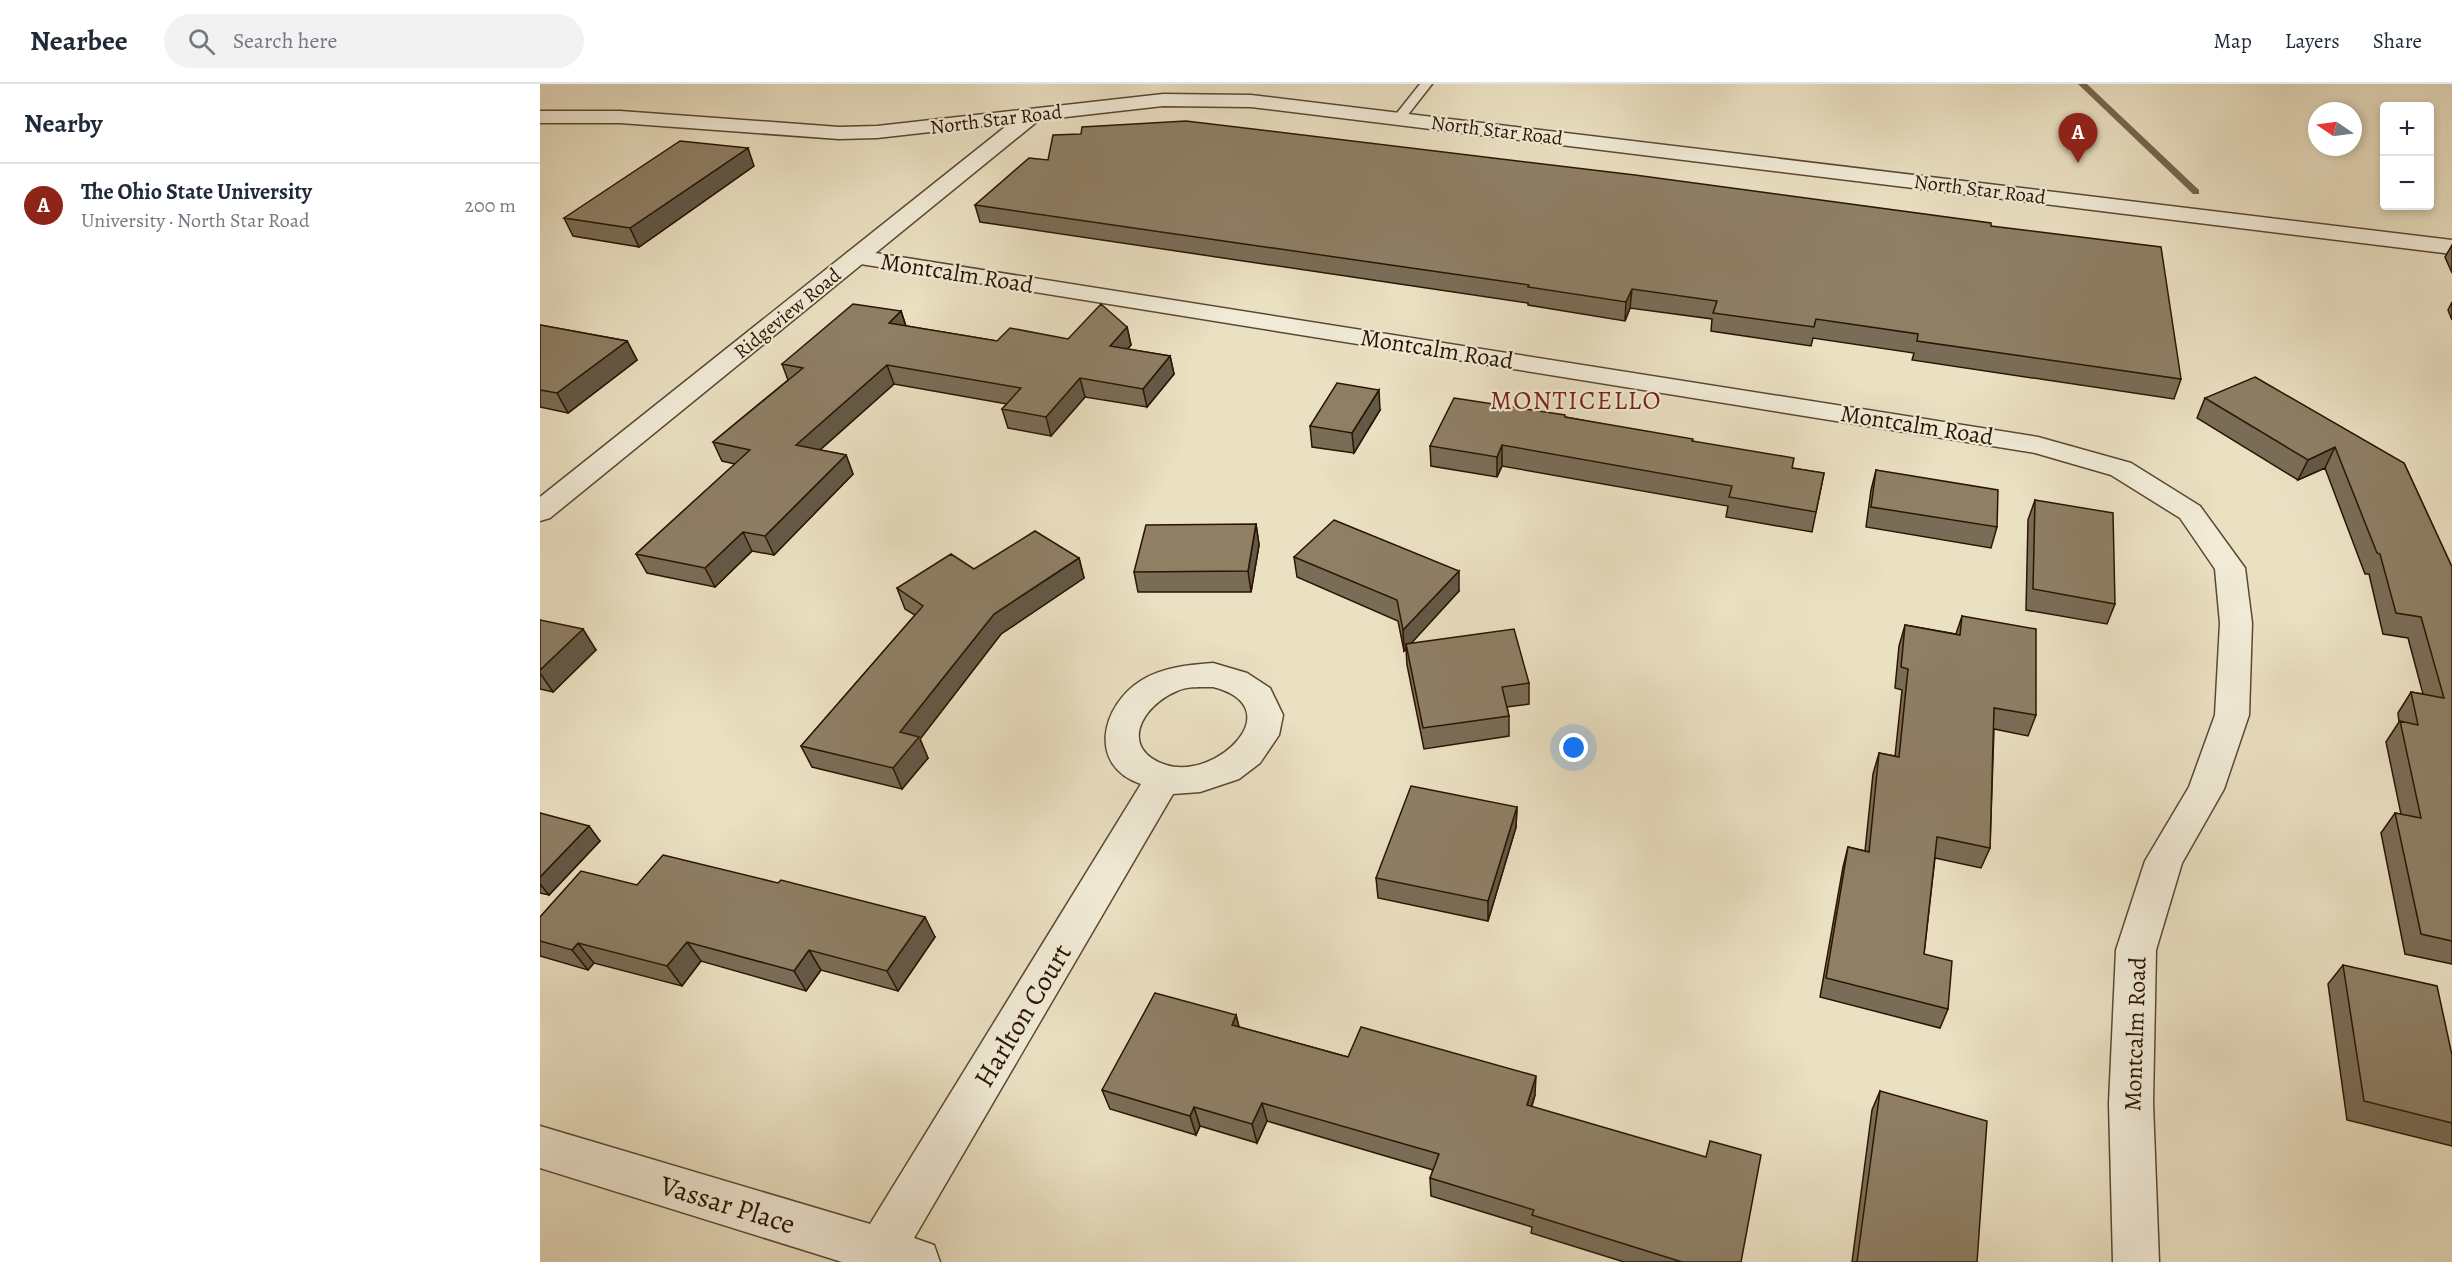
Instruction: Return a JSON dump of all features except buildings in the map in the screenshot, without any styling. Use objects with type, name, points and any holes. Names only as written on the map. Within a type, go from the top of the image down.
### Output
[{"type":"street","name":"North Star Road","points":[[540,117],[668,119],[839,133],[901,130],[1163,100],[1217,99],[1286,104],[2452,247]]},
{"type":"street","name":"Ridgeview Road","points":[[540,512],[1035,113]]},
{"type":"street","name":"Montcalm Road","points":[[856,257],[2038,445],[2121,469],[2190,512],[2230,568],[2236,623],[2232,715],[2206,789],[2164,861],[2136,950],[2131,1103],[2136,1262]]},
{"type":"street","name":"Harlton Court","points":[[899,1256],[1163,779]]},
{"type":"street","name":"Vassar Place","points":[[540,1147],[899,1256]]},
{"type":"lane","points":[[1399,118],[1426,84]]},
{"type":"waterway","points":[[2082,84],[2196,192]]},
{"type":"place","name":"The Ohio State University","points":[[2078,163]]},
{"type":"district","name":"MONTICELLO","points":[[1576,400]]}]
